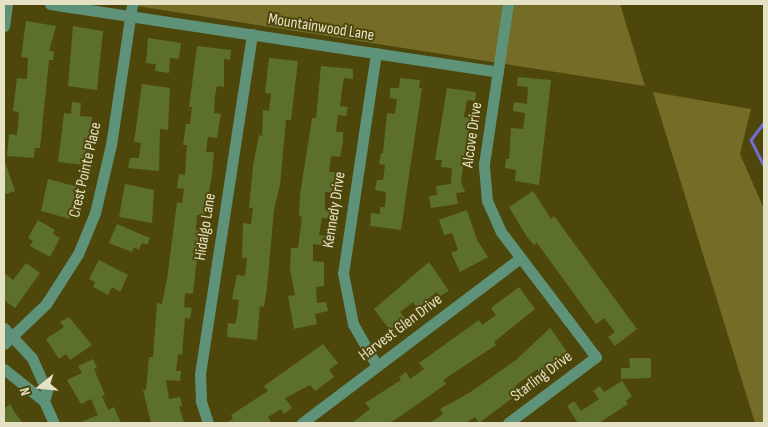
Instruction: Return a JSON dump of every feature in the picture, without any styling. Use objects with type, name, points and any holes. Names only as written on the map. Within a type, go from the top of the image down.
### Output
[{"type":"street","points":[[4,26],[7,4]]},
{"type":"street","name":"Mountainwood Lane","points":[[50,4],[498,72]]},
{"type":"street","name":"Crest Pointe Place","points":[[4,344],[14,337],[46,304],[78,254],[96,213],[111,144],[132,4]]},
{"type":"street","name":"Alcove Drive","points":[[508,4],[484,164],[484,187],[496,223],[520,258],[596,357]]},
{"type":"street","name":"Hidalgo Lane","points":[[208,423],[201,401],[200,374],[252,34]]},
{"type":"street","name":"Kennedy Drive","points":[[376,53],[343,273],[353,324],[377,366]]},
{"type":"street","name":"Harvest Glen Drive","points":[[302,423],[520,258]]},
{"type":"street","points":[[4,328],[32,358],[42,377],[46,391],[44,401]]},
{"type":"street","name":"Starling Drive","points":[[508,423],[596,357]]},
{"type":"street","points":[[4,369],[44,401],[54,423]]},
{"type":"shaded area","points":[[124,4],[620,4],[645,86]]},
{"type":"shaded area","points":[[653,92],[751,109],[740,154],[764,209],[764,423],[755,423]]},
{"type":"building","points":[[26,21],[56,26],[49,51],[54,51],[53,60],[49,60],[40,148],[35,148],[34,158],[7,156],[9,134],[17,135],[19,112],[13,111],[17,78],[27,79],[28,58],[21,57]]},
{"type":"building","points":[[73,26],[103,31],[97,90],[68,86]]},
{"type":"building","points":[[148,38],[181,43],[179,59],[170,58],[169,73],[155,71],[156,64],[146,63]]},
{"type":"building","points":[[197,46],[231,50],[230,60],[224,59],[224,87],[217,86],[215,96],[214,113],[221,114],[217,138],[208,137],[206,152],[214,152],[212,175],[205,215],[197,215],[196,230],[200,231],[193,294],[185,293],[184,307],[192,308],[190,319],[185,318],[182,355],[178,354],[176,371],[181,371],[180,381],[166,380],[169,399],[180,397],[182,406],[179,406],[184,423],[151,423],[143,390],[146,390],[149,357],[153,357],[157,303],[162,304],[167,279],[177,202],[182,203],[184,189],[177,188],[179,174],[185,175],[187,145],[183,145],[186,124],[190,124],[192,107],[189,107]]},
{"type":"building","points":[[269,58],[298,61],[291,120],[286,120],[280,185],[274,210],[267,288],[264,307],[260,306],[257,340],[227,337],[228,323],[235,324],[237,317],[239,300],[232,299],[237,275],[245,276],[247,258],[242,258],[243,223],[251,224],[253,208],[249,208],[253,166],[259,135],[262,136],[263,110],[269,111],[271,94],[265,93]]},
{"type":"building","points":[[321,66],[353,69],[353,79],[344,78],[340,106],[348,107],[346,116],[338,115],[336,132],[343,132],[343,141],[340,157],[331,156],[329,172],[335,172],[333,193],[325,192],[325,210],[332,210],[331,218],[322,218],[319,235],[327,236],[326,246],[313,244],[313,261],[324,262],[324,286],[316,287],[317,303],[326,302],[328,311],[315,314],[317,324],[294,329],[288,296],[295,295],[290,269],[291,248],[298,248],[302,217],[299,216],[300,195],[312,118],[316,118]]},
{"type":"building","points":[[518,77],[551,80],[539,185],[515,181],[516,170],[505,168],[506,159],[509,159],[511,128],[523,129],[525,113],[513,111],[514,102],[527,104],[528,87],[517,86]]},
{"type":"building","points":[[400,78],[420,80],[419,88],[422,88],[401,230],[370,226],[371,213],[380,214],[380,207],[385,207],[386,192],[375,190],[377,180],[383,180],[385,165],[379,164],[381,153],[383,153],[387,113],[395,114],[397,99],[390,98],[390,88],[399,88]]},
{"type":"building","points":[[142,84],[170,88],[168,130],[160,129],[159,171],[128,168],[130,158],[139,158],[141,143],[134,142]]},
{"type":"building","points":[[447,88],[476,92],[475,101],[467,100],[464,117],[470,118],[461,182],[465,192],[456,193],[458,204],[431,208],[429,196],[437,195],[436,186],[451,184],[452,168],[441,167],[442,160],[435,160]]},
{"type":"building","points":[[72,102],[81,103],[80,116],[92,117],[90,138],[87,138],[86,165],[58,162],[64,113],[71,114]]},
{"type":"building","points":[[4,163],[15,191],[4,195]]},
{"type":"building","points":[[48,179],[78,187],[70,219],[41,211]]},
{"type":"building","points":[[125,184],[154,190],[152,223],[119,217]]},
{"type":"building","points":[[533,191],[551,219],[554,216],[637,329],[615,346],[608,337],[615,332],[604,318],[596,324],[537,243],[534,245],[527,237],[509,207]]},
{"type":"building","points":[[467,210],[477,240],[488,257],[460,272],[451,253],[458,250],[452,233],[444,235],[439,220]]},
{"type":"building","points":[[38,220],[55,230],[53,234],[60,238],[50,257],[30,246],[33,241],[28,238]]},
{"type":"building","points":[[117,224],[150,238],[147,245],[142,243],[139,250],[134,247],[132,252],[109,243]]},
{"type":"building","points":[[99,260],[128,275],[120,292],[112,287],[108,295],[93,287],[95,282],[89,279]]},
{"type":"building","points":[[429,262],[449,291],[440,296],[437,292],[425,301],[428,306],[420,312],[413,302],[400,312],[407,321],[392,333],[374,309]]},
{"type":"building","points":[[26,263],[40,273],[15,308],[4,300],[4,273],[13,280]]},
{"type":"building","points":[[519,287],[535,309],[494,342],[496,345],[443,380],[446,384],[395,420],[387,423],[352,423],[370,409],[365,403],[401,380],[399,377],[406,372],[410,379],[424,369],[419,363],[479,320],[482,325],[496,315],[491,308]]},
{"type":"building","points":[[69,317],[92,345],[70,360],[66,354],[59,359],[46,339],[64,327],[60,322]]},
{"type":"building","points":[[550,328],[568,353],[549,370],[541,375],[537,369],[515,386],[519,393],[479,423],[475,417],[465,423],[430,423],[443,414],[440,409],[469,393],[516,360]]},
{"type":"building","points":[[323,344],[338,363],[329,370],[334,377],[315,391],[310,385],[285,398],[292,408],[284,414],[281,409],[268,417],[272,423],[226,423],[233,419],[231,415],[268,391],[264,386]]},
{"type":"building","points":[[629,358],[651,358],[651,378],[621,379],[621,368],[630,368]]},
{"type":"building","points":[[93,359],[97,368],[94,369],[105,395],[102,396],[108,410],[114,407],[121,423],[78,423],[98,415],[91,399],[81,404],[67,380],[82,373],[78,366]]},
{"type":"building","points":[[622,381],[632,396],[626,401],[628,404],[599,423],[578,423],[567,406],[574,401],[581,411],[599,399],[593,391],[600,386],[604,392]]},
{"type":"building","points":[[10,404],[23,423],[4,423],[4,409]]},
{"type":"waterway","points":[[764,123],[751,140],[764,165]]}]
